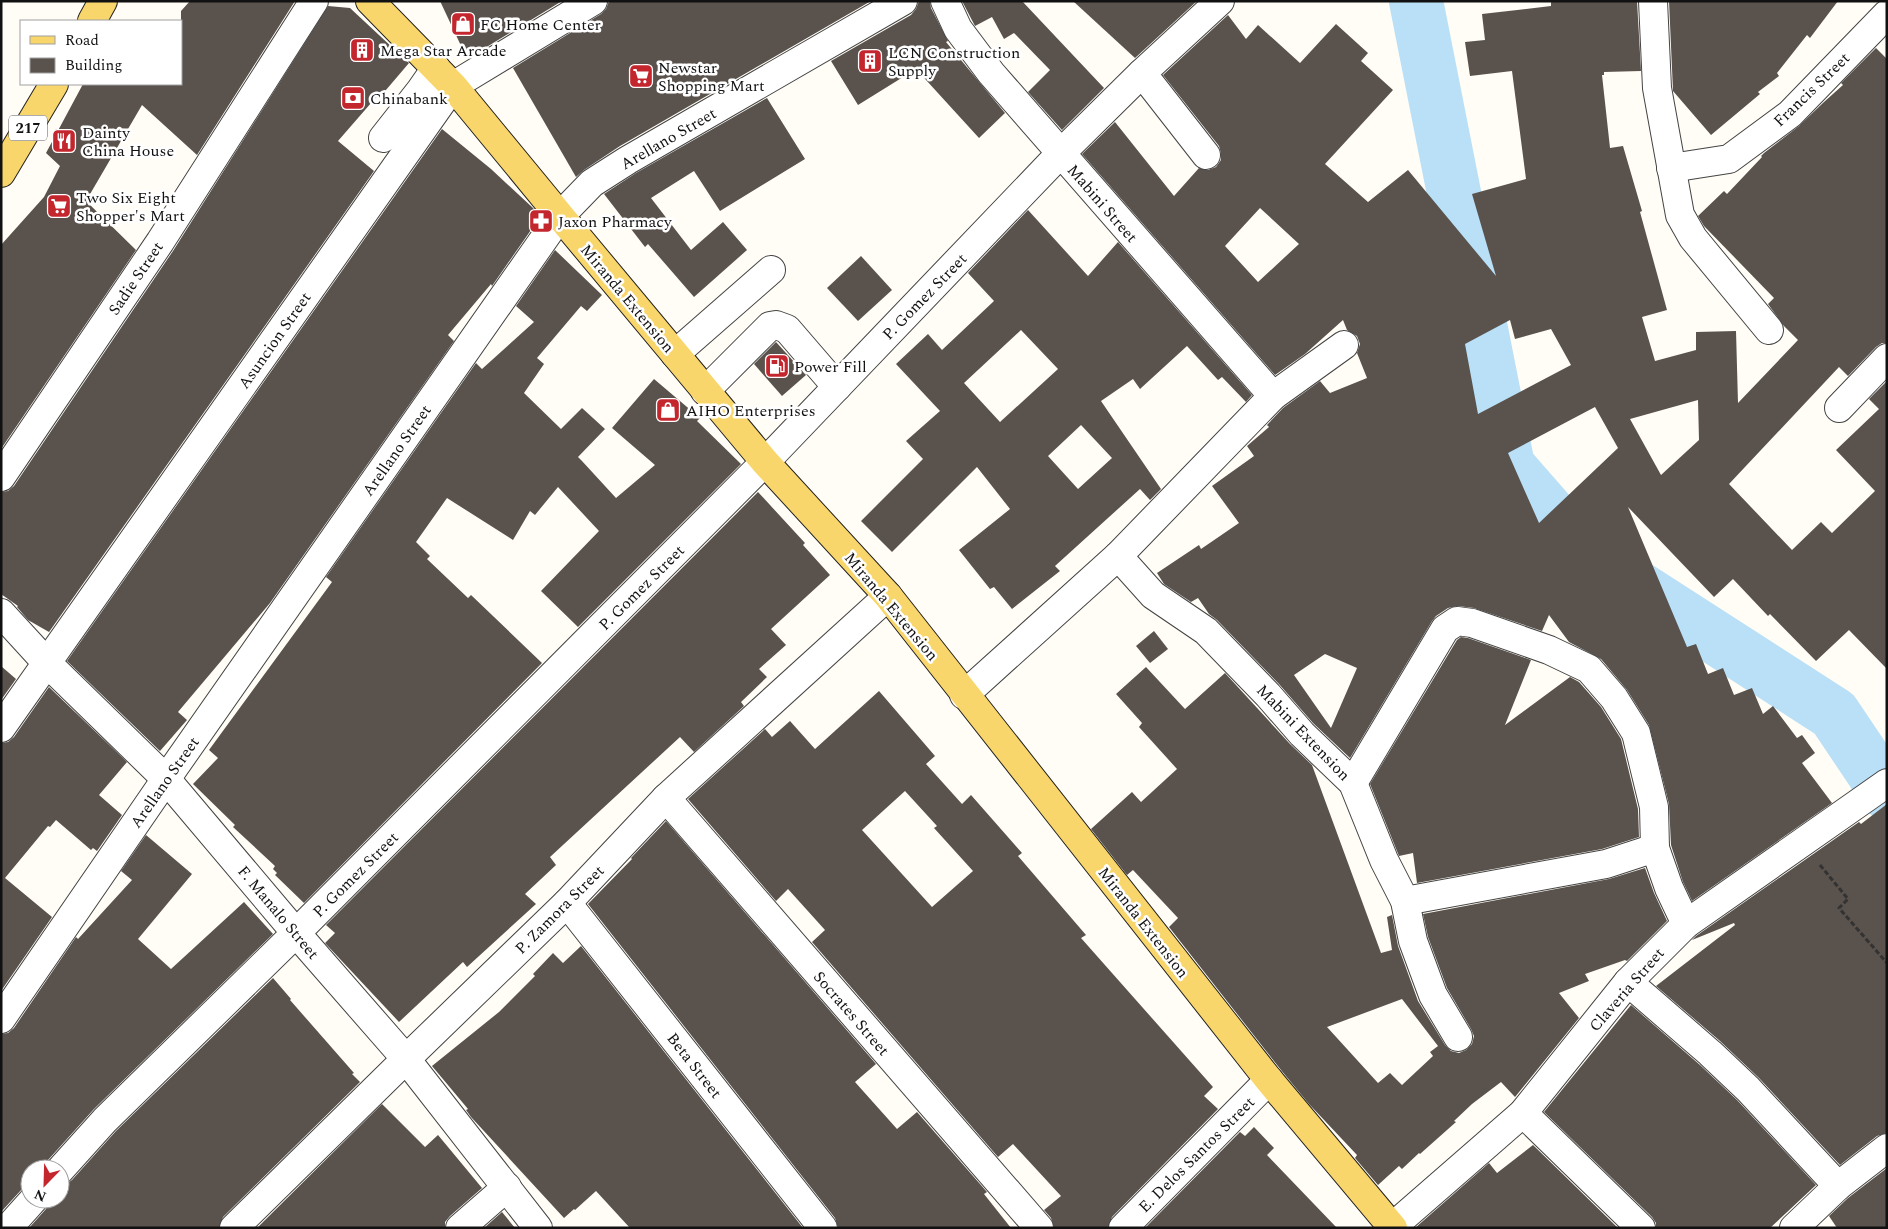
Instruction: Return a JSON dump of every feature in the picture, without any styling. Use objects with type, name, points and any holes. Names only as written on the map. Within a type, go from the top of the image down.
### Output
[{"type":"main road","points":[[93,20],[103,1]]},
{"type":"main road","name":"Miranda Extension","points":[[370,1],[445,77],[765,462],[888,596],[964,695],[1269,1080],[1392,1228]]},
{"type":"main road","name":"217","points":[[1,173],[53,85]]},
{"type":"street","name":"Sadie Street","points":[[1,477],[160,242],[314,1]]},
{"type":"street","name":"Asuncion Street","points":[[1,728],[445,77],[593,1]]},
{"type":"street","name":"Arellano Street","points":[[1,1019],[166,779],[560,216],[592,183],[613,169],[903,1]]},
{"type":"street","name":"Mabini Street","points":[[945,1],[958,29],[991,73],[1273,396]]},
{"type":"street","name":"P. Gomez Street","points":[[70,1159],[105,1120],[296,933],[765,462],[1060,154],[1220,1]]},
{"type":"street","points":[[1654,1],[1656,88],[1680,215],[1693,238],[1769,330]]},
{"type":"street","name":"Francis Street","points":[[1671,168],[1729,159],[1790,114],[1887,14]]},
{"type":"street","points":[[1142,74],[1206,154]]},
{"type":"street","points":[[383,138],[420,92],[445,77]]},
{"type":"street","points":[[675,354],[771,270]]},
{"type":"street","points":[[706,391],[770,326],[776,325],[787,329],[837,387]]},
{"type":"street","points":[[964,695],[1118,556],[1273,396],[1344,345]]},
{"type":"street","points":[[1839,408],[1887,358]]},
{"type":"street","name":"Mabini Extension","points":[[1118,556],[1153,594],[1206,631],[1302,734],[1353,783],[1384,860],[1405,901],[1414,941],[1433,994],[1458,1037]]},
{"type":"street","name":"P. Zamora Street","points":[[234,1228],[567,904],[666,798],[888,596]]},
{"type":"street","name":"F. Manalo Street","points":[[1,613],[46,662],[166,779],[296,933],[406,1059],[538,1228]]},
{"type":"street","points":[[1353,783],[1445,629],[1457,621],[1472,623],[1549,650],[1589,669],[1614,698],[1636,734],[1654,807],[1654,848],[1669,888],[1686,924]]},
{"type":"street","name":"Claveria Street","points":[[1392,1228],[1522,1113],[1628,982],[1686,924],[1876,791]]},
{"type":"street","name":"Socrates Street","points":[[666,798],[1039,1228]]},
{"type":"street","points":[[1405,901],[1606,864],[1654,848]]},
{"type":"street","name":"Beta Street","points":[[567,904],[823,1228]]},
{"type":"street","points":[[1628,982],[1710,1053],[1748,1089],[1838,1186]]},
{"type":"street","name":"E. Delos Santos Street","points":[[1122,1228],[1269,1080]]},
{"type":"street","points":[[1522,1113],[1642,1228]]},
{"type":"street","points":[[1794,1228],[1838,1186],[1887,1148]]},
{"type":"street","points":[[460,1228],[507,1187]]},
{"type":"street","points":[[8,1228],[25,1209]]},
{"type":"path","points":[[1803,843],[1848,899],[1839,908],[1887,962]]},
{"type":"building","points":[[190,1],[295,1],[197,155],[142,105],[86,201],[136,250],[1,449],[1,245],[44,197],[60,166],[46,153],[82,85],[182,85],[181,11]]},
{"type":"building","points":[[440,1],[562,1],[475,54],[463,50]]},
{"type":"building","name":"Newstar Shopping Mart","points":[[609,1],[871,1],[620,146],[576,177],[513,68],[601,14],[606,9]]},
{"type":"building","points":[[919,1],[930,1],[931,8],[948,41],[946,42],[1005,113],[979,138],[916,69],[858,105],[831,61],[911,15]]},
{"type":"building","points":[[962,1],[1022,1],[1104,88],[1062,130],[1028,92],[1050,70],[1014,33],[1004,39],[992,17],[975,26]]},
{"type":"building","points":[[1073,1],[1197,1],[1135,58]]},
{"type":"building","points":[[1551,1],[1637,1],[1641,71],[1604,72],[1604,75],[1602,75],[1610,148],[1623,146],[1642,211],[1640,212],[1667,310],[1642,317],[1655,361],[1696,350],[1696,332],[1736,331],[1738,403],[1798,340],[1784,326],[1768,304],[1774,298],[1704,226],[1698,216],[1724,191],[1727,194],[1764,153],[1799,126],[1843,85],[1841,83],[1876,48],[1887,59],[1887,343],[1882,343],[1876,347],[1848,376],[1839,367],[1729,484],[1792,550],[1821,522],[1832,533],[1875,491],[1836,450],[1879,409],[1869,399],[1887,381],[1887,669],[1849,630],[1816,661],[1770,614],[1768,616],[1733,579],[1714,597],[1628,507],[1687,647],[1696,644],[1708,674],[1723,668],[1734,695],[1752,688],[1763,714],[1773,706],[1797,738],[1802,735],[1815,753],[1802,763],[1832,803],[1692,901],[1683,882],[1671,845],[1669,804],[1649,725],[1627,690],[1601,659],[1569,642],[1549,615],[1542,631],[1474,608],[1458,606],[1448,608],[1436,616],[1350,758],[1313,723],[1279,684],[1209,614],[1198,598],[1191,602],[1164,584],[1157,573],[1199,545],[1201,549],[1239,523],[1212,486],[1254,456],[1247,446],[1269,427],[1267,425],[1283,408],[1320,381],[1330,393],[1367,378],[1357,353],[1360,344],[1357,336],[1347,330],[1343,320],[1305,354],[1275,375],[1082,154],[1115,122],[1174,196],[1199,168],[1208,170],[1216,167],[1221,160],[1221,153],[1219,146],[1163,75],[1228,15],[1246,39],[1258,25],[1300,63],[1336,24],[1368,53],[1361,61],[1393,90],[1325,164],[1368,202],[1408,170],[1496,276],[1472,194],[1526,179],[1512,71],[1470,76],[1465,42],[1485,40],[1482,14],[1551,6]],"holes":[[[1260,208],[1299,244],[1258,282],[1225,246]],[[1510,320],[1515,339],[1551,329],[1571,365],[1478,414],[1465,344]],[[1698,400],[1699,440],[1661,475],[1630,419]],[[1595,407],[1618,448],[1539,523],[1508,453]],[[1325,654],[1357,668],[1331,728],[1294,675]]]},
{"type":"building","points":[[1669,1],[1838,1],[1810,38],[1807,35],[1777,73],[1779,76],[1758,92],[1760,94],[1711,135],[1673,91]]},
{"type":"building","points":[[328,6],[350,8],[409,63],[338,141],[374,171],[49,632],[28,620],[18,606],[1,594],[1,492],[8,491],[14,486],[173,251]]},
{"type":"building","points":[[767,98],[805,159],[720,211],[694,171],[651,198],[691,250],[723,222],[747,250],[694,297],[648,244],[645,247],[604,194],[636,173]]},
{"type":"building","points":[[442,129],[491,169],[533,208],[540,217],[492,286],[491,284],[448,335],[454,341],[270,603],[178,712],[187,720],[160,751],[67,661]]},
{"type":"building","points":[[1028,210],[1088,276],[1118,242],[1252,395],[1246,402],[1222,377],[1218,380],[1187,346],[1140,389],[1133,379],[1101,401],[1161,489],[1150,500],[1140,489],[1055,566],[1060,571],[1012,609],[994,587],[990,589],[959,550],[1010,509],[977,467],[892,552],[861,521],[923,459],[906,441],[940,411],[896,364],[928,334],[942,350],[994,301],[968,273]],"holes":[[[1021,330],[1058,369],[1000,422],[964,383]],[[1081,425],[1112,458],[1078,489],[1048,456]]]},
{"type":"building","points":[[555,250],[602,295],[587,311],[581,306],[537,358],[544,364],[524,393],[561,429],[582,408],[605,429],[578,457],[616,498],[655,465],[612,428],[654,379],[700,418],[697,421],[741,464],[578,627],[541,591],[599,531],[558,487],[535,515],[530,511],[513,540],[447,498],[416,542],[430,556],[427,559],[468,598],[471,595],[542,663],[304,903],[275,875],[277,873],[273,869],[275,866],[233,827],[235,825],[193,784],[218,758],[209,750],[332,582],[326,577],[476,363],[482,369],[534,322],[516,306]]},
{"type":"building","points":[[861,256],[892,290],[858,321],[827,288]]},
{"type":"building","name":"Power Fill","points":[[776,342],[806,375],[782,396],[754,364]]},
{"type":"building","points":[[758,492],[805,543],[803,545],[830,575],[771,629],[786,645],[759,669],[767,677],[741,702],[744,706],[694,752],[680,737],[550,857],[556,865],[525,894],[536,904],[467,967],[463,962],[399,1022],[325,943],[335,933],[326,925]]},
{"type":"building","points":[[1154,631],[1168,649],[1150,663],[1136,646]]},
{"type":"building","points":[[1461,637],[1531,660],[1505,725],[1570,677],[1579,682],[1601,707],[1621,739],[1638,809],[1639,837],[1602,849],[1417,883],[1413,853],[1399,856],[1370,784],[1457,640]]},
{"type":"building","points":[[1,666],[16,679],[1,700]]},
{"type":"building","points":[[1146,667],[1185,709],[1225,673],[1290,744],[1312,765],[1381,953],[1392,950],[1387,917],[1392,915],[1398,946],[1418,1001],[1445,1045],[1451,1051],[1459,1053],[1466,1050],[1472,1044],[1474,1036],[1447,988],[1428,937],[1423,914],[1609,879],[1645,868],[1667,921],[1627,961],[1625,960],[1585,974],[1589,981],[1559,993],[1579,1018],[1515,1097],[1501,1082],[1472,1104],[1454,1121],[1456,1122],[1420,1154],[1402,1169],[1399,1166],[1378,1185],[1355,1158],[1357,1155],[1309,1104],[1281,1070],[1169,927],[1178,918],[1133,870],[1127,875],[1091,829],[1132,792],[1141,802],[1177,769],[1139,727],[1142,723],[1116,694]],"holes":[[[1402,999],[1438,1046],[1430,1052],[1433,1056],[1402,1085],[1390,1073],[1378,1083],[1327,1027]]]},
{"type":"building","points":[[49,687],[127,762],[99,795],[122,815],[97,851],[93,848],[91,850],[56,820],[50,827],[48,826],[5,878],[52,917],[1,991],[1,743],[8,742],[14,737]]},
{"type":"building","points":[[879,691],[935,756],[926,764],[962,804],[971,795],[1022,853],[1018,856],[1086,935],[1081,938],[1213,1087],[1204,1096],[1218,1109],[1112,1217],[1108,1228],[1054,1228],[1051,1218],[1044,1210],[1061,1196],[1013,1144],[998,1157],[812,942],[825,930],[788,889],[776,901],[688,799],[765,729],[772,737],[790,721],[815,749]],"holes":[[[905,791],[937,826],[934,828],[973,871],[932,907],[862,830]]]},
{"type":"building","points":[[1887,804],[1887,1133],[1877,1136],[1840,1165],[1759,1078],[1720,1041],[1656,986],[1735,925],[1734,923],[1692,940],[1696,936],[1859,822],[1861,824]]},
{"type":"building","points":[[666,821],[876,1064],[855,1082],[897,1129],[917,1112],[987,1192],[984,1194],[1011,1228],[838,1228],[835,1218],[588,904]]},
{"type":"building","points":[[146,835],[192,874],[138,939],[171,969],[244,902],[273,934],[94,1109],[49,1159],[20,1159],[20,1191],[1,1212],[1,1034],[8,1033],[14,1028],[76,937],[78,939],[132,880],[121,871]]},
{"type":"building","points":[[581,946],[803,1228],[630,1228],[596,1191],[564,1218],[471,1117],[466,1110],[468,1109],[432,1066],[499,1012],[535,976],[533,974],[553,953],[563,963]]},
{"type":"building","points":[[273,978],[360,1082],[223,1217],[219,1228],[29,1228],[46,1209],[70,1209],[70,1181],[116,1131]]},
{"type":"building","points":[[1631,1005],[1737,1100],[1816,1185],[1770,1228],[1656,1228],[1656,1223],[1652,1217],[1544,1112]]},
{"type":"building","points":[[382,1104],[425,1147],[438,1135],[482,1188],[450,1216],[445,1222],[445,1228],[257,1228]]},
{"type":"building","points":[[1254,1127],[1274,1148],[1267,1155],[1337,1228],[1145,1228],[1240,1132],[1245,1136]]},
{"type":"building","points":[[1533,1145],[1618,1228],[1415,1228],[1489,1163],[1497,1173]]},
{"type":"building","points":[[1887,1168],[1887,1228],[1837,1228],[1829,1216],[1848,1198]]},
{"type":"building","points":[[502,1212],[515,1228],[484,1228]]},
{"type":"waterway","points":[[1416,1],[1508,466],[1584,553],[1834,714],[1887,793]]},
{"type":"place","name":"FC Home Center","points":[[463,24]]},
{"type":"place","name":"Mega Star Arcade","points":[[362,50]]},
{"type":"place","name":"LCN Construction Supply","points":[[870,61]]},
{"type":"place","name":"Newstar Shopping Mart","points":[[641,76]]},
{"type":"place","name":"Chinabank","points":[[353,98]]},
{"type":"place","name":"Dainty China House","points":[[64,141]]},
{"type":"place","name":"Two Six Eight Shopper's Mart","points":[[59,206]]},
{"type":"place","name":"Jaxon Pharmacy","points":[[541,221]]},
{"type":"place","name":"Power Fill","points":[[777,366]]},
{"type":"place","name":"AIHO Enterprises","points":[[668,410]]}]
